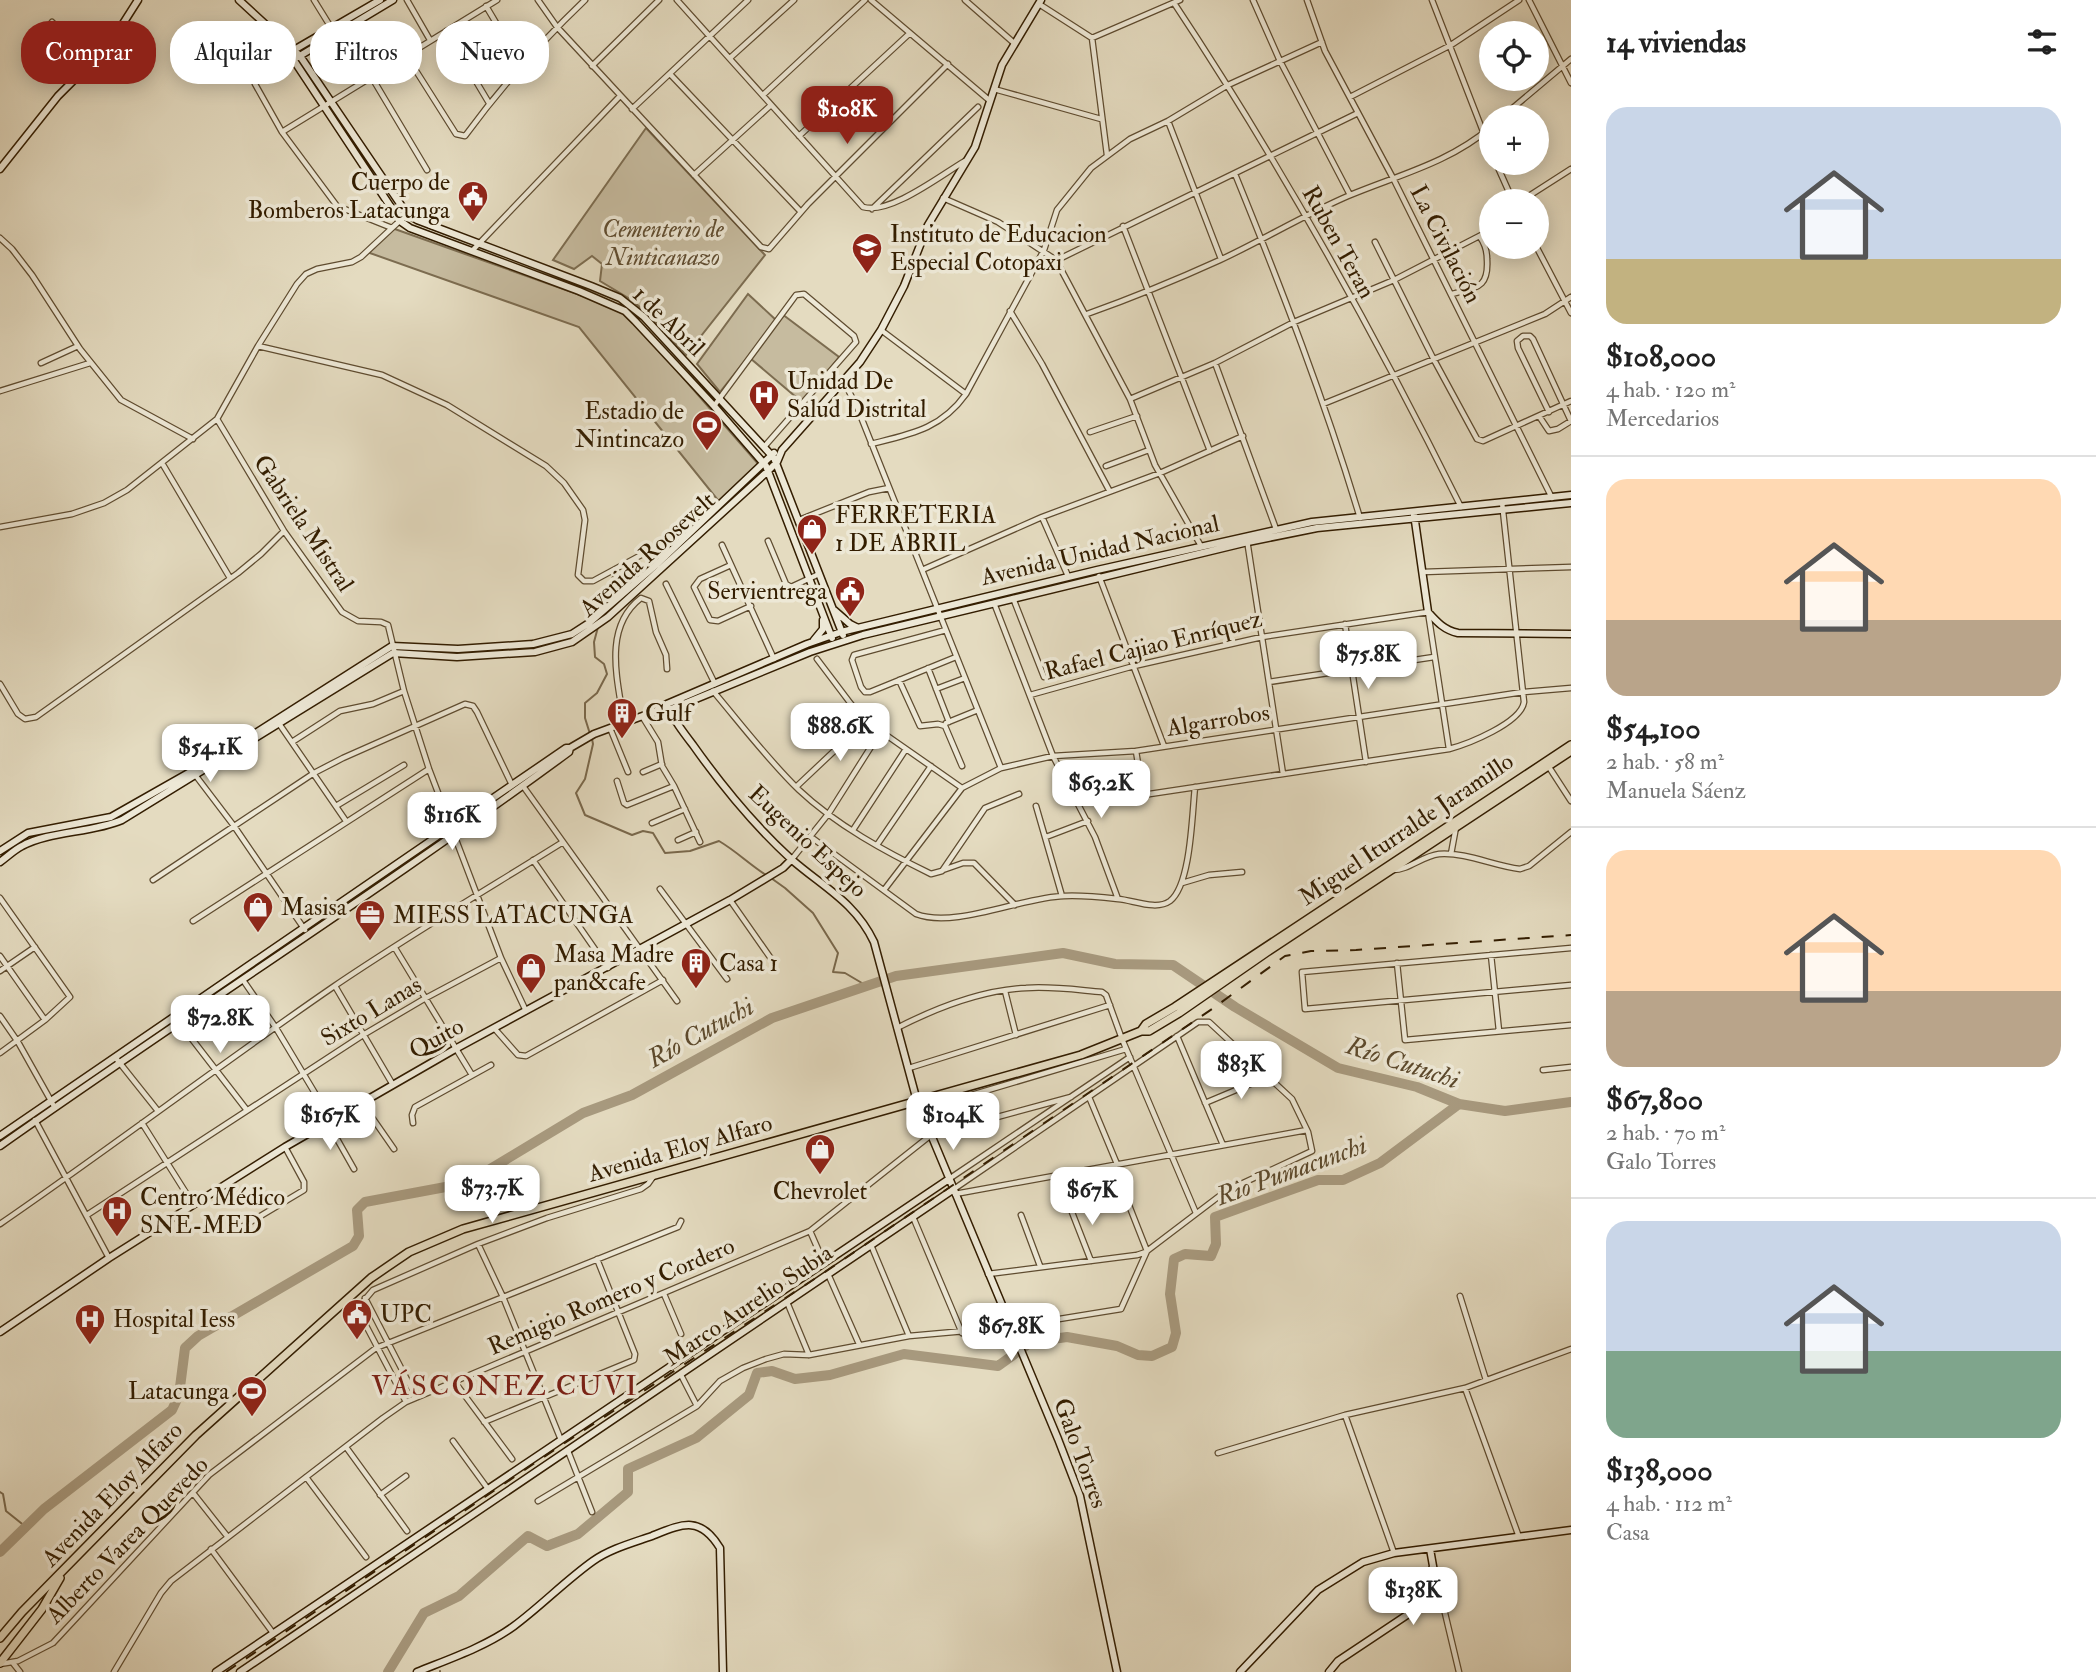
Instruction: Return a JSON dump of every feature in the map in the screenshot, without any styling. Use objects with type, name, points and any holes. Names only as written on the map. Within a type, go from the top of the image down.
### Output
[{"type":"main road","name":"Miguel Iturralde Jaramillo","points":[[1265,949],[1393,870],[1571,745]]},
{"type":"main road","name":"Miguel Iturralde Jaramillo","points":[[1265,949],[1547,763],[1571,751]]},
{"type":"main road","name":"Avenida Eloy Alfaro","points":[[0,1638],[22,1612],[196,1435],[370,1278],[417,1248],[463,1229],[1081,1055],[1140,1031],[1149,1031],[1265,949]]},
{"type":"main road","points":[[0,1664],[42,1609],[66,1569]]},
{"type":"street","points":[[126,21],[138,0]]},
{"type":"street","points":[[239,0],[263,21]]},
{"type":"street","points":[[314,0],[327,21]]},
{"type":"street","points":[[348,21],[380,0]]},
{"type":"street","points":[[352,21],[393,0]]},
{"type":"street","points":[[407,0],[430,40]]},
{"type":"street","points":[[462,21],[497,0]]},
{"type":"street","points":[[538,0],[557,27],[592,66],[761,247],[769,249],[835,176],[948,65]]},
{"type":"street","points":[[549,35],[585,0]]},
{"type":"street","points":[[592,66],[659,0]]},
{"type":"street","points":[[677,0],[863,207],[871,209],[890,205],[969,159]]},
{"type":"street","points":[[632,109],[748,0]]},
{"type":"street","points":[[730,58],[793,0]]},
{"type":"street","points":[[763,95],[865,0]]},
{"type":"street","points":[[871,0],[989,100]]},
{"type":"street","points":[[965,0],[1014,43]]},
{"type":"street","points":[[1092,38],[1180,0]]},
{"type":"street","points":[[1253,0],[1316,134],[1350,195]]},
{"type":"street","name":"La Civilación","points":[[1307,0],[1322,43],[1452,294],[1553,501]]},
{"type":"street","points":[[1432,0],[1479,122]]},
{"type":"street","points":[[1350,97],[1451,45],[1519,0]]},
{"type":"street","points":[[1529,0],[1571,83]]},
{"type":"street","points":[[777,462],[782,450],[860,362],[881,330],[904,286],[928,225],[975,147],[1002,65],[1040,2],[1092,38],[1107,155]]},
{"type":"street","name":"Ruben Teran","points":[[1174,3],[1228,85],[1306,216],[1394,374],[1461,507]]},
{"type":"street","points":[[486,6],[495,21]]},
{"type":"street","points":[[799,135],[910,33]]},
{"type":"street","points":[[422,45],[436,37]]},
{"type":"street","points":[[872,444],[918,432],[954,411],[966,394],[1044,250],[1057,210],[1082,177],[1107,155],[1228,85],[1322,43]]},
{"type":"street","points":[[297,58],[310,48]]},
{"type":"street","points":[[0,527],[72,514],[104,503],[127,490],[217,419],[258,346],[306,274],[352,262],[361,257],[407,214],[330,100],[297,58]]},
{"type":"street","points":[[297,58],[323,105],[400,221]]},
{"type":"street","points":[[1516,105],[1571,59]]},
{"type":"street","points":[[670,74],[801,212]]},
{"type":"street","points":[[422,80],[456,134],[465,136],[505,84]]},
{"type":"street","points":[[0,169],[45,111],[71,84]]},
{"type":"street","points":[[255,84],[282,132],[337,206],[392,228]]},
{"type":"street","points":[[282,132],[357,84]]},
{"type":"street","points":[[376,84],[427,170]]},
{"type":"street","points":[[478,84],[489,103]]},
{"type":"street","points":[[993,89],[1101,119]]},
{"type":"street","points":[[472,251],[620,96]]},
{"type":"street","points":[[694,175],[771,105]]},
{"type":"street","points":[[871,209],[978,107]]},
{"type":"street","points":[[1056,260],[1358,113]]},
{"type":"street","points":[[1168,121],[1221,259]]},
{"type":"street","points":[[1086,314],[1148,292],[1350,195],[1440,160],[1479,136]]},
{"type":"street","points":[[1540,189],[1571,169]]},
{"type":"street","points":[[1235,174],[1294,322],[1360,519]]},
{"type":"street","points":[[943,198],[998,222],[1056,260],[1130,399],[1149,450],[1200,546]]},
{"type":"street","name":"1 de Abril","points":[[407,214],[620,298],[644,317],[777,462],[845,640]]},
{"type":"street","name":"1 de Abril","points":[[400,221],[410,228],[579,291],[625,312],[764,463],[834,644]]},
{"type":"street","points":[[1123,226],[1210,451]]},
{"type":"street","points":[[1130,399],[1215,363],[1294,322],[1394,280],[1479,237]]},
{"type":"street","points":[[0,238],[32,275],[90,363],[121,400],[193,439]]},
{"type":"street","points":[[1375,242],[1477,439],[1483,441],[1571,401]]},
{"type":"street","points":[[1452,294],[1486,281],[1487,259]]},
{"type":"street","points":[[1543,259],[1571,313]]},
{"type":"street","points":[[714,406],[798,294],[804,294],[854,336],[856,342],[764,447]]},
{"type":"street","points":[[1323,404],[1545,314],[1571,297]]},
{"type":"street","points":[[1010,311],[1042,364],[1109,491]]},
{"type":"street","points":[[881,330],[966,394]]},
{"type":"street","points":[[1539,416],[1551,432],[1570,421],[1533,339],[1523,336],[1517,341],[1518,348],[1549,412]]},
{"type":"street","points":[[41,363],[78,346]]},
{"type":"street","points":[[258,346],[383,375],[447,405],[547,466],[564,483],[583,510],[586,520],[578,575],[584,581],[593,581],[656,547],[682,541]]},
{"type":"street","points":[[0,391],[90,363]]},
{"type":"street","points":[[1215,363],[1276,529]]},
{"type":"street","points":[[843,380],[872,444],[1001,768]]},
{"type":"street","points":[[1090,432],[1137,416]]},
{"type":"street","name":"Gabriela Mistral","points":[[217,419],[284,531],[342,612],[358,621],[388,625],[392,635],[392,650],[429,769],[477,896],[526,1011]]},
{"type":"street","points":[[922,570],[1042,517],[1160,473],[1243,436]]},
{"type":"street","points":[[771,454],[782,450]]},
{"type":"street","points":[[1106,466],[1149,450]]},
{"type":"street","name":"Avenida Roosevelt","points":[[392,650],[457,657],[535,652],[556,648],[588,633],[676,551],[682,541],[771,454]]},
{"type":"street","name":"Avenida Roosevelt","points":[[392,650],[533,644],[565,637],[589,623],[777,462]]},
{"type":"street","points":[[162,463],[230,578]]},
{"type":"street","points":[[799,520],[869,492],[889,488]]},
{"type":"street","name":"Avenida Unidad Nacional","points":[[1553,501],[1571,495]]},
{"type":"street","name":"Avenida Unidad Nacional","points":[[714,687],[845,640],[1100,578],[1276,529],[1502,505],[1553,501],[1571,503]]},
{"type":"street","points":[[1136,751],[1143,795],[1449,749],[1480,738],[1517,716],[1524,706],[1502,505]]},
{"type":"street","name":"Avenida Unidad Nacional","points":[[1414,514],[1461,507],[1502,505]]},
{"type":"street","points":[[1414,514],[1449,749]]},
{"type":"street","points":[[1042,517],[1069,576]]},
{"type":"street","name":"Avenida Unidad Nacional","points":[[177,1019],[243,980],[309,936],[566,748],[607,729],[656,711],[663,712],[668,707],[811,643],[857,627],[1200,546],[1360,519]]},
{"type":"street","points":[[0,684],[18,714],[25,719],[36,717],[230,578],[261,554],[284,531]]},
{"type":"street","points":[[1247,539],[1283,774]]},
{"type":"street","points":[[768,541],[786,584],[791,587],[820,574]]},
{"type":"street","points":[[722,545],[775,659]]},
{"type":"street","points":[[731,565],[700,579],[694,587],[710,620],[718,621],[751,606]]},
{"type":"street","points":[[1423,572],[1571,566]]},
{"type":"street","points":[[1097,570],[1164,746]]},
{"type":"street","points":[[666,584],[714,687],[796,787],[853,830],[931,874],[962,863],[974,863],[1015,905]]},
{"type":"street","points":[[624,723],[616,644],[623,620],[641,598],[649,601],[654,627],[666,655],[667,669]]},
{"type":"street","points":[[1013,598],[1044,677]]},
{"type":"street","points":[[994,603],[1053,756],[1088,821],[1118,899]]},
{"type":"street","points":[[834,609],[857,627]]},
{"type":"street","points":[[1428,612],[1451,632],[1571,635]]},
{"type":"street","name":"Rafael Cajiao Enríquez","points":[[1030,695],[1134,666],[1262,637],[1428,612]]},
{"type":"street","points":[[811,643],[823,629],[823,614]]},
{"type":"street","points":[[1345,624],[1366,762]]},
{"type":"street","points":[[946,630],[856,654],[852,657],[861,687],[865,692],[870,692],[956,657]]},
{"type":"street","points":[[0,862],[34,841],[114,824],[280,725],[392,650]]},
{"type":"street","points":[[0,851],[28,833],[111,817],[229,750],[392,650]]},
{"type":"street","points":[[1269,682],[1435,657]]},
{"type":"street","points":[[817,659],[866,721],[962,788]]},
{"type":"street","points":[[928,668],[949,722]]},
{"type":"street","points":[[936,689],[965,678]]},
{"type":"street","points":[[899,680],[919,726],[943,725],[978,710]]},
{"type":"street","name":"Algarrobos","points":[[884,890],[962,788],[1001,768],[1053,756],[1136,751],[1523,692],[1571,688]]},
{"type":"street","points":[[292,742],[340,711],[373,704],[404,691]]},
{"type":"street","points":[[153,880],[314,773],[465,704],[473,706],[477,712],[512,785]]},
{"type":"street","name":"Eugenio Espejo","points":[[668,707],[716,778],[758,827],[792,859],[855,910],[866,925],[874,942],[917,1101]]},
{"type":"street","points":[[642,716],[658,742],[662,764],[700,842]]},
{"type":"street","points":[[796,787],[866,721]]},
{"type":"street","points":[[280,725],[346,821]]},
{"type":"street","points":[[943,725],[962,766]]},
{"type":"street","points":[[607,729],[628,772]]},
{"type":"street","points":[[792,859],[829,813],[881,731]]},
{"type":"street","name":"Avenida Unidad Nacional","points":[[52,1105],[120,1064],[139,1046],[303,928],[523,786],[569,752],[570,748]]},
{"type":"street","points":[[853,830],[906,749]]},
{"type":"street","points":[[1547,763],[1571,802]]},
{"type":"street","points":[[643,772],[662,764]]},
{"type":"street","points":[[336,806],[404,765]]},
{"type":"street","points":[[877,845],[931,766]]},
{"type":"street","points":[[192,921],[429,769]]},
{"type":"street","points":[[196,776],[234,826],[309,936]]},
{"type":"street","points":[[617,781],[627,805],[674,786]]},
{"type":"street","points":[[523,786],[677,1001]]},
{"type":"street","points":[[811,837],[916,914],[928,919],[979,913],[1062,896],[1118,899],[1148,904],[1167,903],[1177,894],[1181,884],[1187,859],[1195,787]]},
{"type":"street","points":[[942,871],[985,808],[1019,794]]},
{"type":"street","points":[[1036,806],[1062,896]]},
{"type":"street","points":[[652,823],[685,809]]},
{"type":"street","points":[[1046,838],[1088,821]]},
{"type":"street","points":[[1451,854],[1456,826]]},
{"type":"street","points":[[678,840],[696,832]]},
{"type":"street","points":[[1393,870],[1402,870],[1431,856],[1451,854],[1520,869],[1529,866],[1571,832]]},
{"type":"street","points":[[0,1223],[66,1180],[216,1069],[335,986],[562,842]]},
{"type":"street","name":"Quito","points":[[0,1332],[109,1258],[285,1147],[457,1048],[732,899],[783,868],[792,859]]},
{"type":"street","points":[[533,860],[608,968]]},
{"type":"street","points":[[1181,884],[1209,875],[1241,872]]},
{"type":"street","points":[[660,889],[727,979]]},
{"type":"street","points":[[0,898],[71,997],[0,1054]]},
{"type":"street","points":[[732,899],[772,960]]},
{"type":"street","points":[[0,971],[35,947]]},
{"type":"street","points":[[395,948],[472,1075]]},
{"type":"street","points":[[1571,948],[1302,972],[1305,1009],[1571,985]]},
{"type":"street","points":[[1491,955],[1499,1031]]},
{"type":"street","points":[[0,956],[45,1020]]},
{"type":"street","name":"Sixto Lanas","points":[[87,1215],[363,1035],[502,958]]},
{"type":"street","points":[[1397,964],[1405,1040],[1571,1025]]},
{"type":"street","points":[[243,980],[303,1073],[354,1169]]},
{"type":"street","points":[[494,1028],[518,1055],[526,1056],[663,980]]},
{"type":"street","points":[[335,986],[393,1085]]},
{"type":"street","points":[[897,1028],[920,1016],[961,1001],[1004,991],[1026,988],[1102,992],[1106,995],[1126,1049],[1196,1213]]},
{"type":"street","points":[[1004,991],[1016,1035]]},
{"type":"street","points":[[909,1068],[1110,1005]]},
{"type":"street","points":[[0,1016],[18,1042],[52,1105]]},
{"type":"street","points":[[177,1019],[246,1109]]},
{"type":"street","name":"Marco Aurelio Subia","points":[[240,1672],[871,1245],[955,1192],[1198,1022],[1209,1022],[1267,1077]]},
{"type":"street","points":[[1177,1036],[1223,1145]]},
{"type":"street","name":"Avenida Unidad Nacional","points":[[0,1136],[33,1118],[116,1057],[139,1046]]},
{"type":"street","points":[[921,1110],[1126,1049]]},
{"type":"street","points":[[116,1057],[158,1111]]},
{"type":"street","name":"Marco Aurelio Subia","points":[[216,1672],[1130,1057]]},
{"type":"street","points":[[413,1123],[415,1107],[491,1065]]},
{"type":"street","points":[[1543,1070],[1571,1067]]},
{"type":"street","points":[[988,1274],[1137,1255],[1147,1251],[1226,1191],[1312,1151],[1307,1130],[1292,1099],[1267,1077],[1205,1103]]},
{"type":"street","name":"Remigio Romero y Cordero","points":[[114,1672],[161,1593],[171,1581],[406,1402],[810,1231],[932,1135],[1071,1097]]},
{"type":"street","points":[[1089,1097],[1117,1164]]},
{"type":"street","name":"Galo Torres","points":[[917,1101],[1080,1496],[1117,1672]]},
{"type":"street","points":[[362,1103],[394,1149]]},
{"type":"street","points":[[33,1118],[109,1258]]},
{"type":"street","name":"Avenida Unidad Nacional","points":[[0,1146],[33,1118]]},
{"type":"street","points":[[142,1123],[194,1204]]},
{"type":"street","points":[[955,1192],[1307,1130]]},
{"type":"street","points":[[242,1227],[303,1190],[304,1182],[285,1147]]},
{"type":"street","points":[[406,1402],[376,1348],[359,1309],[365,1298],[377,1287],[547,1218],[641,1189],[653,1176]]},
{"type":"street","points":[[538,1501],[697,1406],[720,1381],[743,1368],[784,1354],[808,1354],[909,1336],[1010,1327],[1121,1309],[1147,1251],[1123,1190]]},
{"type":"street","points":[[1068,1202],[1091,1261]]},
{"type":"street","points":[[1021,1215],[1040,1266]]},
{"type":"street","points":[[913,1217],[962,1333]]},
{"type":"street","name":"Alberto Varea Quevedo","points":[[0,1664],[13,1663],[53,1643],[209,1475],[376,1348],[678,1227],[681,1221]]},
{"type":"street","points":[[810,1231],[824,1263]]},
{"type":"street","points":[[478,1244],[526,1351],[561,1440]]},
{"type":"street","points":[[871,1245],[909,1336]]},
{"type":"street","points":[[484,1422],[634,1360],[635,1354],[597,1258]]},
{"type":"street","points":[[828,1274],[859,1345]]},
{"type":"street","points":[[664,1294],[681,1334]]},
{"type":"street","points":[[1460,1296],[1486,1380]]},
{"type":"street","points":[[365,1298],[416,1397]]},
{"type":"street","points":[[787,1302],[808,1354]]},
{"type":"street","points":[[1218,1453],[1345,1415],[1465,1388],[1571,1349]]},
{"type":"street","points":[[681,1375],[697,1406]]},
{"type":"street","points":[[454,1381],[512,1459]]},
{"type":"street","points":[[1465,1388],[1519,1537]]},
{"type":"street","points":[[1345,1415],[1394,1553]]},
{"type":"street","points":[[453,1441],[488,1489]]},
{"type":"street","points":[[346,1447],[407,1531]]},
{"type":"street","points":[[568,1451],[592,1512]]},
{"type":"street","points":[[380,1495],[406,1476]]},
{"type":"street","points":[[306,1478],[366,1557]]},
{"type":"street","points":[[193,1493],[227,1536]]},
{"type":"street","points":[[417,1672],[481,1645],[513,1627],[593,1561],[610,1551],[678,1526],[691,1524],[702,1527],[713,1535],[720,1548],[723,1672]]},
{"type":"street","points":[[1240,1672],[1318,1590],[1363,1562],[1394,1553],[1571,1530]]},
{"type":"street","points":[[211,1549],[273,1634]]},
{"type":"street","points":[[1430,1549],[1459,1672]]},
{"type":"street","points":[[1329,1672],[1338,1661],[1407,1615],[1426,1584],[1433,1566]]},
{"type":"street","points":[[13,1663],[20,1672]]},
{"type":"street","points":[[430,1672],[436,1664]]},
{"type":"green space","name":"Cementerio de Ninticanazo","points":[[646,128],[765,255],[686,355],[646,312],[600,281],[602,264],[592,256],[574,269],[553,260]]},
{"type":"green space","points":[[392,228],[625,311],[760,466],[721,504],[579,327],[367,252]]},
{"type":"green space","points":[[748,294],[776,320],[782,314],[839,357],[803,403],[750,358],[759,343],[720,392],[697,364]]},
{"type":"waterway","points":[[603,608],[614,573]]},
{"type":"waterway","points":[[590,734],[585,718],[585,703],[597,693],[607,674],[604,664],[595,657],[594,642],[598,627]]},
{"type":"waterway","points":[[592,739],[585,779],[576,793],[585,815],[632,835],[643,831],[653,833],[665,853],[690,851],[719,841],[766,875]]},
{"type":"waterway","points":[[771,878],[813,913],[838,953],[833,972],[845,973],[867,986]]},
{"type":"waterway","name":"Río Cutuchi","points":[[0,1552],[44,1509],[172,1410],[179,1395],[185,1348],[198,1336],[353,1246],[359,1236],[357,1210],[365,1202],[467,1183],[583,1113],[632,1095],[772,1018],[896,976],[1063,953],[1115,964],[1173,965],[1235,1007],[1338,1068],[1417,1087],[1459,1104],[1505,1111],[1571,1102]]},
{"type":"waterway","name":"Rio Pumacunchi","points":[[388,1672],[424,1613],[459,1596],[528,1536],[547,1546],[578,1534],[628,1492],[628,1469],[696,1438],[749,1395],[757,1373],[772,1371],[795,1379],[830,1375],[904,1354],[998,1366],[1031,1342],[1067,1337],[1117,1346],[1138,1355],[1152,1356],[1172,1347],[1176,1333],[1170,1294],[1174,1259],[1185,1254],[1211,1256],[1216,1244],[1215,1217],[1318,1180],[1343,1180],[1380,1163],[1459,1104]]},
{"type":"waterway","points":[[0,1492],[3,1494],[6,1511],[26,1527]]},
{"type":"railway","points":[[226,1672],[563,1444],[822,1274],[1212,1009],[1285,956],[1311,951],[1571,935]]},
{"type":"place","name":"Cuerpo de Bomberos Latacunga","points":[[473,223]]},
{"type":"place","name":"Instituto de Educacion Especial Cotopaxi","points":[[867,275]]},
{"type":"place","name":"Unidad De Salud Distrital","points":[[764,422]]},
{"type":"place","name":"Estadio de Nintincazo","points":[[707,452]]},
{"type":"place","name":"FERRETERIA 1 DE ABRIL","points":[[812,556]]},
{"type":"place","name":"Servientrega","points":[[850,618]]},
{"type":"place","name":"Gulf","points":[[622,740]]},
{"type":"place","name":"Masisa","points":[[258,934]]},
{"type":"place","name":"MIESS LATACUNGA","points":[[370,942]]},
{"type":"place","name":"Casa 1","points":[[696,990]]},
{"type":"place","name":"Masa Madre pan&cafe","points":[[531,995]]},
{"type":"place","name":"Chevrolet","points":[[820,1176]]},
{"type":"place","name":"Centro Médico SNE-MED","points":[[117,1238]]},
{"type":"place","name":"UPC","points":[[357,1341]]},
{"type":"place","name":"Hospital Iess","points":[[90,1346]]},
{"type":"place","name":"Latacunga","points":[[252,1418]]},
{"type":"district","name":"VÁSCONEZ CUVI","points":[[505,1385]]}]
